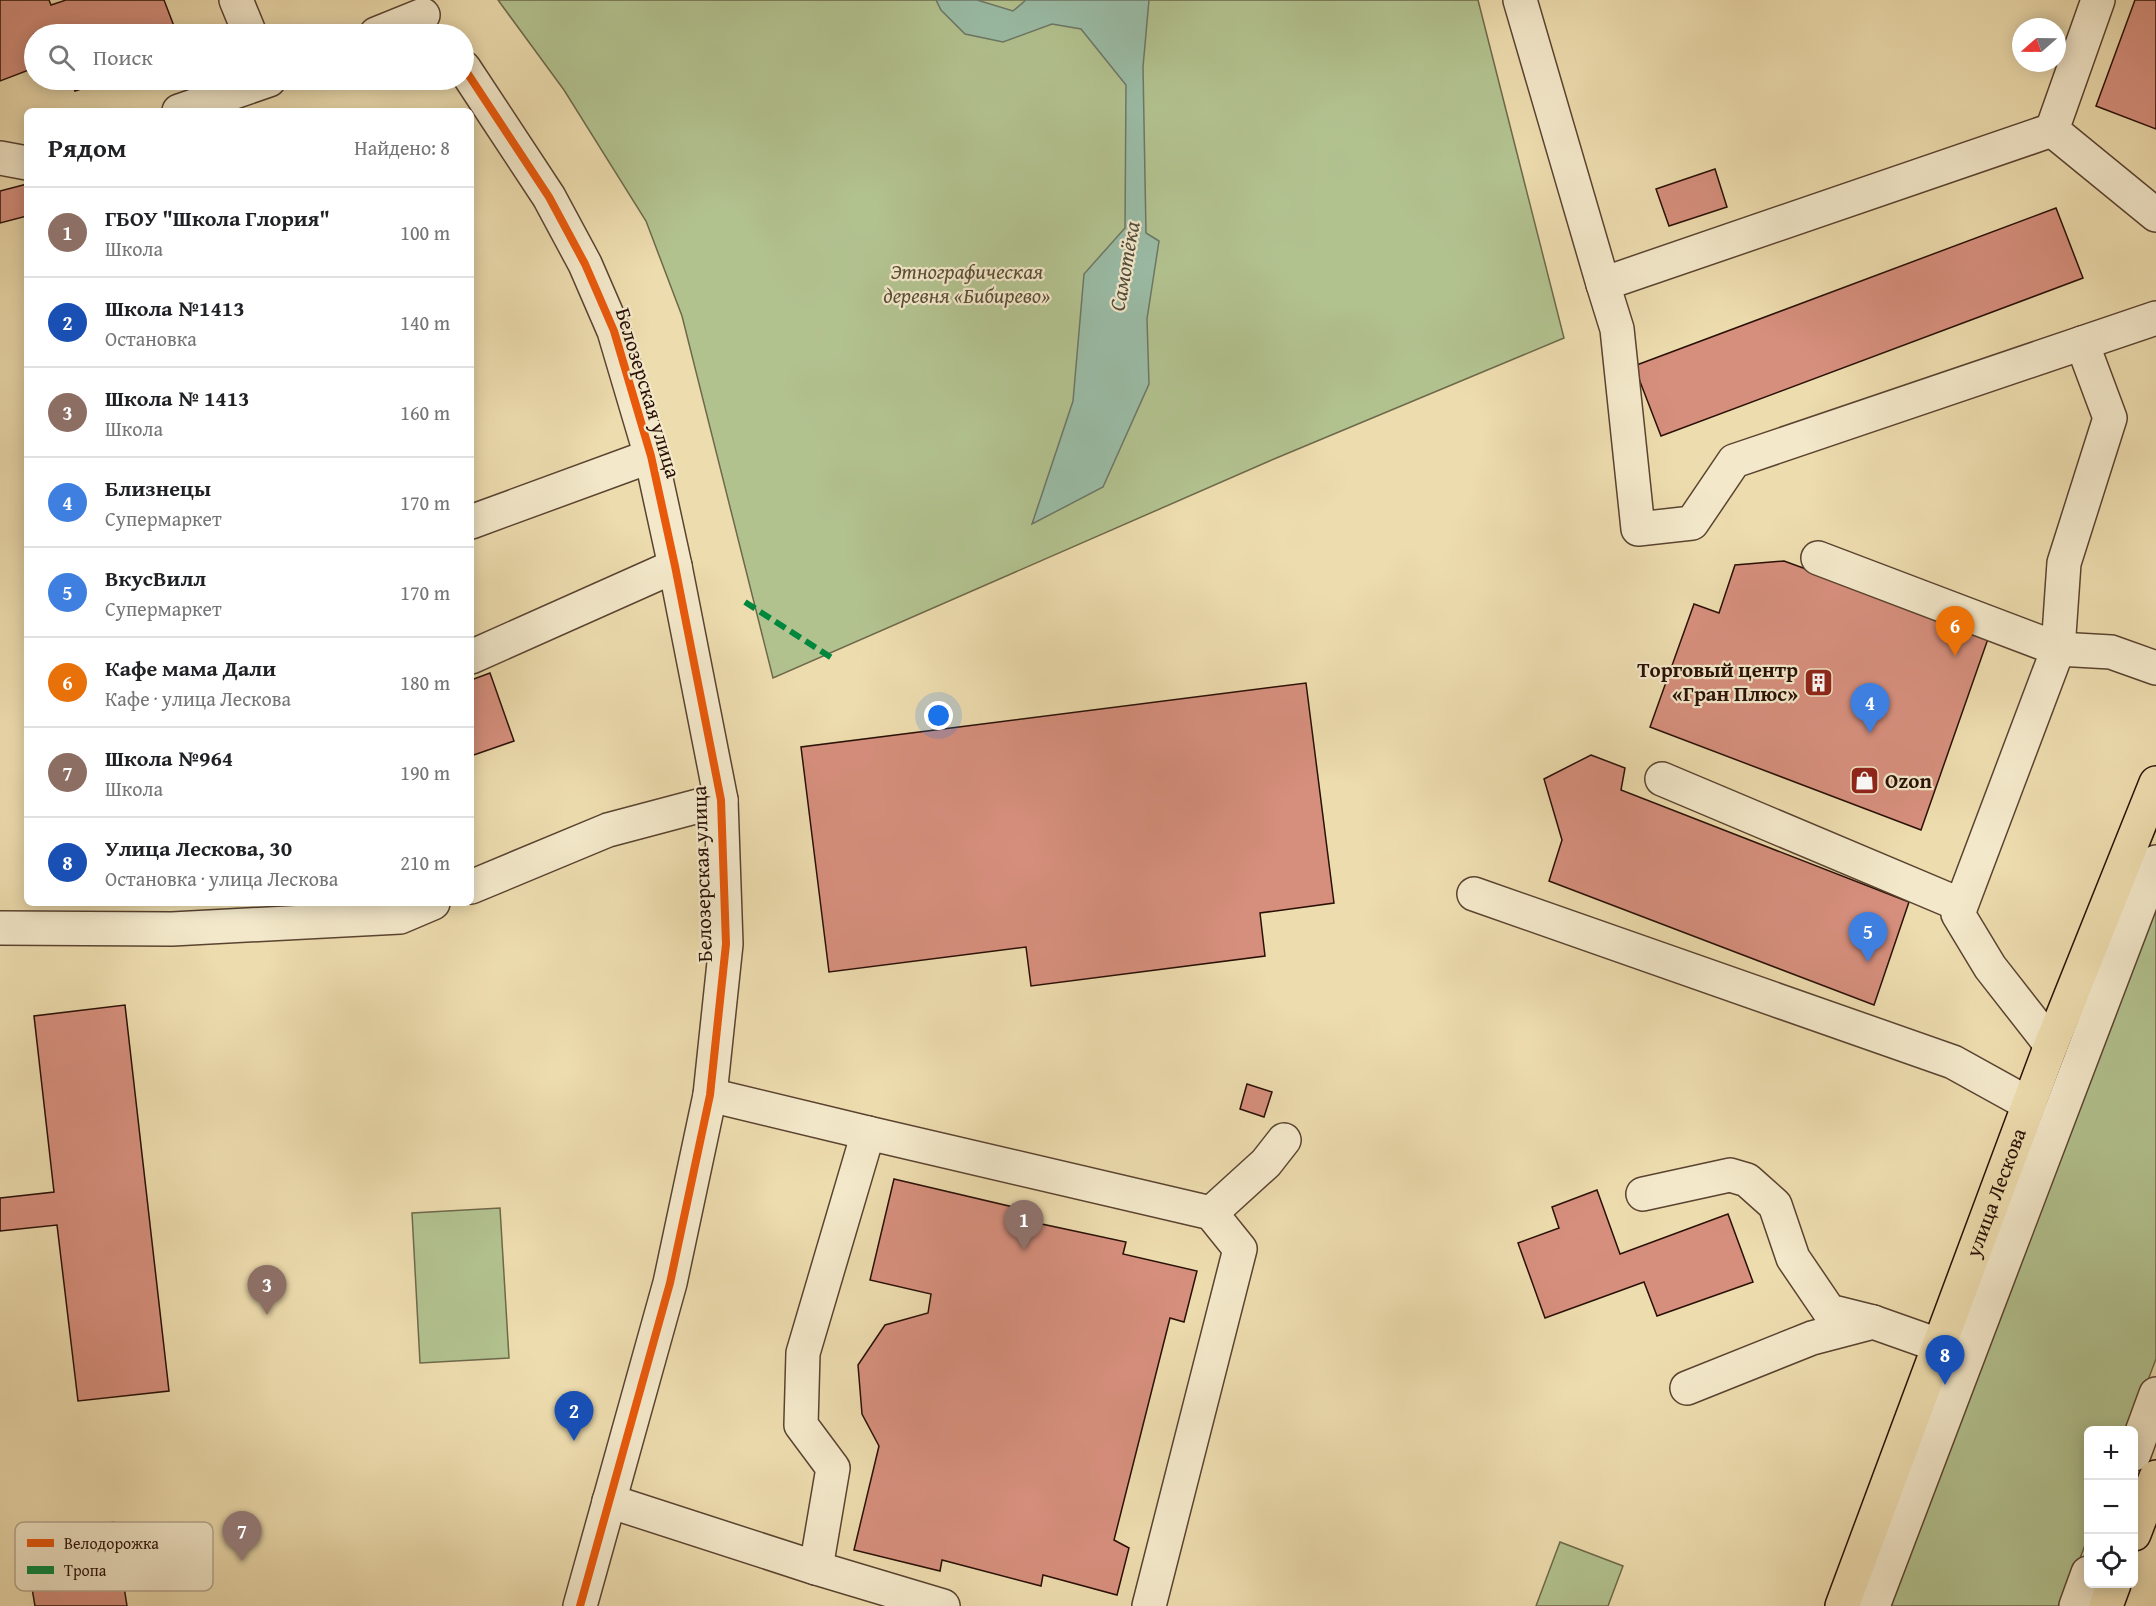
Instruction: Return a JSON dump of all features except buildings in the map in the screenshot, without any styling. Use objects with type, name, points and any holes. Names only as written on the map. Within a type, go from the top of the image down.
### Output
[{"type":"main road","name":"улица Лескова","points":[[1842,1606],[2051,1045],[2156,783]]},
{"type":"main road","points":[[2138,1522],[2156,1477]]},
{"type":"main road","points":[[2106,1606],[2113,1588]]},
{"type":"street","points":[[236,0],[246,24]]},
{"type":"street","points":[[1520,0],[1617,329],[1638,529],[1692,523],[1734,461],[2156,318]]},
{"type":"street","points":[[2052,130],[2098,0]]},
{"type":"street","points":[[403,24],[424,16]]},
{"type":"street","name":"Белозерская улица","points":[[474,82],[549,197],[585,264],[614,331],[651,456],[721,800],[726,945],[710,1095],[670,1282],[580,1606]]},
{"type":"street","points":[[188,108],[239,90]]},
{"type":"street","points":[[1604,284],[2052,130]]},
{"type":"street","points":[[2052,130],[2156,215]]},
{"type":"street","points":[[0,158],[24,163]]},
{"type":"street","points":[[2051,1045],[1990,967],[1958,914],[2058,649],[2064,563],[2110,418],[2082,343]]},
{"type":"street","points":[[474,521],[651,456]]},
{"type":"street","points":[[1818,558],[2058,649],[2111,652],[2156,668]]},
{"type":"street","points":[[474,656],[675,566]]},
{"type":"street","points":[[1662,779],[1961,904]]},
{"type":"street","points":[[474,886],[608,830],[721,800]]},
{"type":"street","name":"улица Лескова","points":[[1873,1606],[2156,862]]},
{"type":"street","points":[[1474,894],[1953,1062],[2029,1104]]},
{"type":"street","points":[[0,928],[172,929],[400,917],[426,906]]},
{"type":"street","points":[[710,1095],[1211,1213],[1240,1249],[1149,1606]]},
{"type":"street","points":[[816,1568],[833,1468],[801,1425],[803,1353],[868,1133]]},
{"type":"street","points":[[1211,1213],[1266,1163],[1284,1140]]},
{"type":"street","points":[[1643,1194],[1730,1175],[1747,1180],[1775,1205],[1793,1258],[1829,1311],[1874,1322],[1938,1345]]},
{"type":"street","points":[[1687,1388],[1812,1338],[1874,1322]]},
{"type":"street","points":[[2138,1441],[2156,1394]]},
{"type":"street","points":[[609,1501],[816,1568],[943,1606]]},
{"type":"street","points":[[2076,1606],[2084,1584]]},
{"type":"green space","name":"Этнографическая деревня «Бибирево»","points":[[498,0],[1478,0],[1564,338],[1274,459],[773,678],[682,316],[646,221],[564,90]]},
{"type":"green space","points":[[2156,894],[2156,1359],[2131,1426],[2084,1426],[2084,1548],[2062,1606],[1884,1606]]},
{"type":"green space","points":[[500,1208],[509,1358],[420,1363],[412,1213]]},
{"type":"green space","points":[[1560,1542],[1623,1566],[1608,1606],[1536,1606]]},
{"type":"water","name":"Самотёка","points":[[936,0],[977,0],[1013,11],[1026,0],[1149,0],[1143,67],[1146,233],[1159,241],[1147,319],[1149,384],[1103,487],[1032,524],[1073,401],[1084,274],[1125,228],[1126,85],[1081,29],[1052,24],[1003,42],[965,34],[941,10]]},
{"type":"marked path","points":[[745,602],[835,660]]},
{"type":"cycle path","points":[[474,83],[549,197],[585,264],[614,331],[651,456],[721,800],[726,944],[710,1095],[670,1283],[580,1606]]},
{"type":"place","name":"Кафе мама Дали","points":[[1955,656]]},
{"type":"place","name":"Торговый центр «Гран Плюс»","points":[[1819,682]]},
{"type":"place","name":"Близнецы","points":[[1870,733]]},
{"type":"place","name":"Ozon","points":[[1864,781]]},
{"type":"place","name":"ВкусВилл","points":[[1868,962]]},
{"type":"place","name":"ГБОУ \"Школа Глория\"","points":[[1024,1250]]},
{"type":"place","name":"Школа № 1413","points":[[267,1315]]},
{"type":"place","name":"Улица Лескова, 30","points":[[1945,1385]]},
{"type":"place","name":"Школа №1413","points":[[574,1441]]},
{"type":"place","name":"Школа №964","points":[[242,1561]]}]
